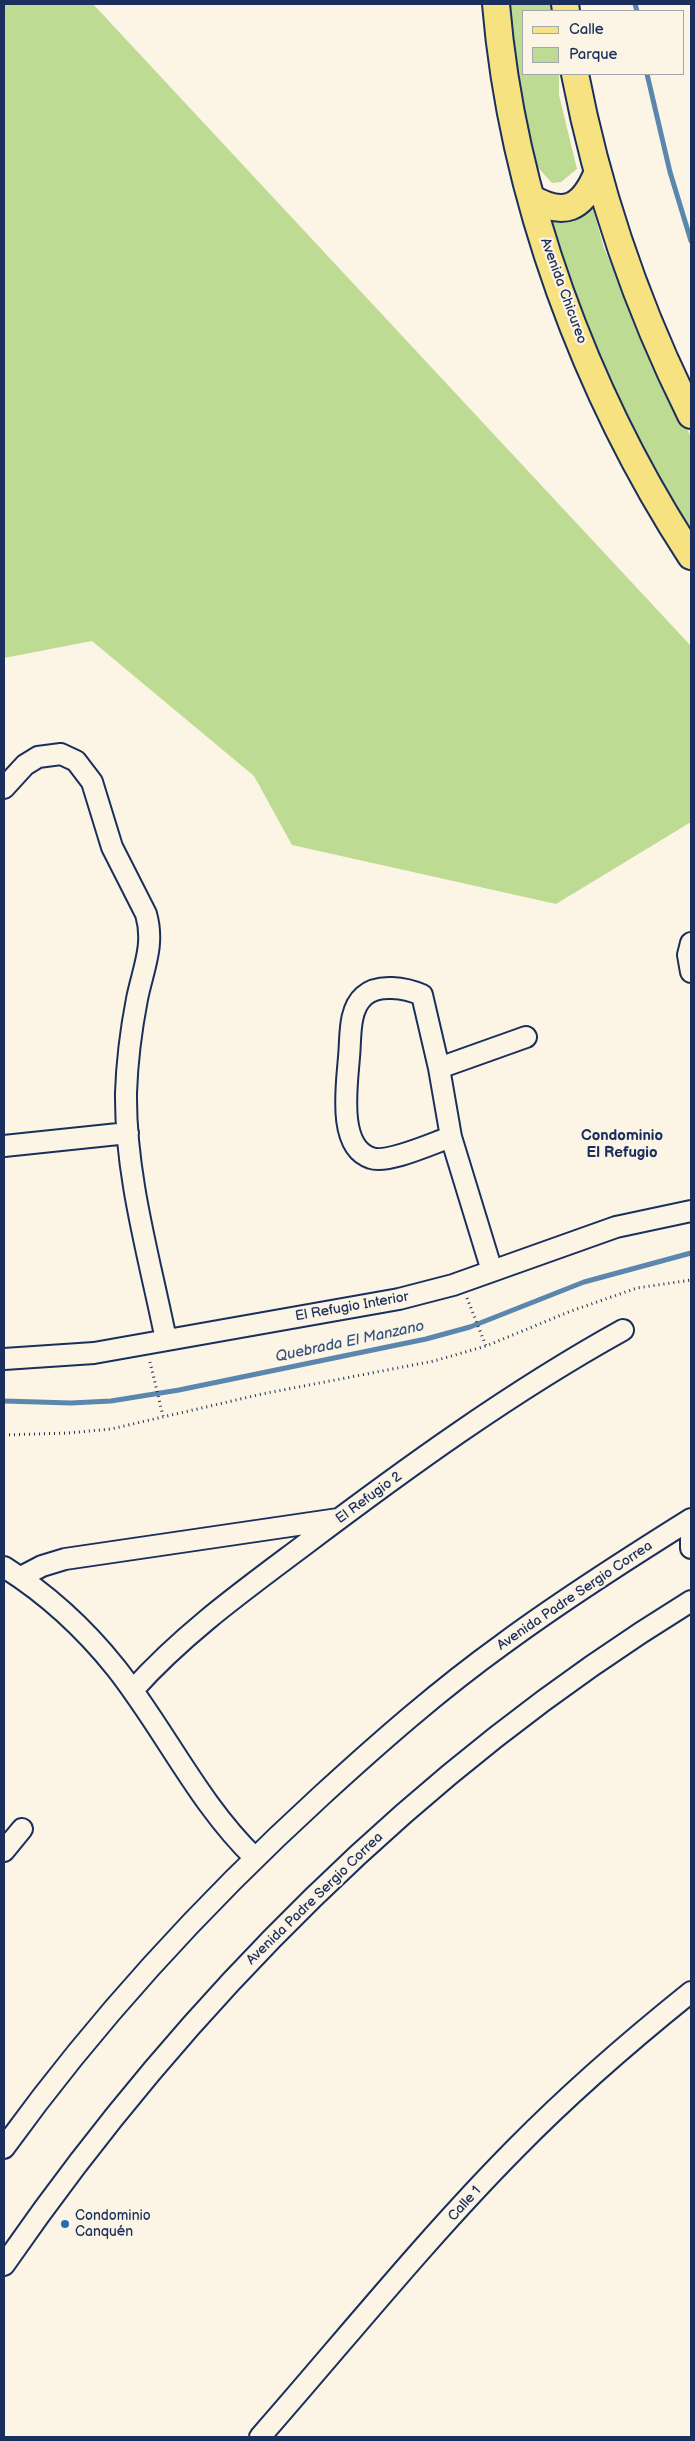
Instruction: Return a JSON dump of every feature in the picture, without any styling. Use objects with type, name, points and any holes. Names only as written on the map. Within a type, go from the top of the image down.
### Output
[{"type":"main road","name":"Avenida Chicureo","points":[[496,4],[507,86],[531,198],[568,307],[608,405],[643,474],[691,556]]},
{"type":"main road","points":[[575,75],[597,174],[632,281],[691,416]]},
{"type":"main road","points":[[531,198],[550,208],[568,208],[583,198],[597,174]]},
{"type":"street","points":[[4,788],[26,765],[38,758],[61,754],[76,761],[92,782],[112,847],[146,914],[149,926],[150,948],[137,999],[129,1054],[126,1093],[132,1173],[166,1340]]},
{"type":"street","points":[[691,943],[688,956],[691,972]]},
{"type":"street","points":[[451,1137],[406,1153],[373,1159],[359,1152],[353,1142],[345,1103],[353,1012],[364,995],[372,990],[399,988],[422,995],[439,1068],[451,1137],[492,1271]]},
{"type":"street","points":[[439,1068],[526,1037]]},
{"type":"street","points":[[4,1146],[128,1133]]},
{"type":"street","name":"El Refugio Interior","points":[[4,1359],[94,1353],[399,1299],[453,1285],[616,1227],[691,1211]]},
{"type":"street","name":"El Refugio 2","points":[[132,1690],[182,1640],[340,1518],[532,1384],[623,1330]]},
{"type":"street","points":[[20,1577],[42,1566],[65,1558],[340,1518]]},
{"type":"street","name":"Avenida Padre Sergio Correa","points":[[4,2148],[48,2088],[137,1982],[255,1858],[391,1733],[501,1645],[600,1577],[691,1519]]},
{"type":"street","points":[[691,1538],[691,1548]]},
{"type":"street","points":[[4,1566],[55,1604],[84,1630],[132,1690],[224,1827],[255,1858]]},
{"type":"street","name":"Avenida Padre Sergio Correa","points":[[4,2265],[70,2173],[161,2060],[240,1972],[328,1884],[443,1780],[507,1728],[591,1666],[691,1601]]},
{"type":"street","points":[[4,1851],[22,1829]]},
{"type":"street","name":"Calle 1","points":[[260,2437],[440,2231],[515,2149],[584,2082],[691,1992]]},
{"type":"path","points":[[4,1434],[68,1433],[111,1429],[302,1386],[434,1362],[486,1346],[580,1308],[636,1288],[691,1280]]},
{"type":"path","points":[[471,1305],[486,1346]]},
{"type":"path","points":[[155,1380],[163,1416]]},
{"type":"green space","points":[[4,4],[93,4],[691,646],[691,822],[556,904],[292,845],[254,776],[92,641],[4,658]]},
{"type":"green space","points":[[509,4],[553,4],[554,10],[522,10],[522,75],[559,75],[559,95],[577,169],[561,182],[552,183],[532,161]]},
{"type":"green space","points":[[591,202],[604,248],[650,355],[691,437],[691,537],[627,418],[597,353],[547,219]]},
{"type":"waterway","points":[[635,4],[637,10]]},
{"type":"waterway","points":[[647,75],[670,172],[691,241]]},
{"type":"waterway","name":"Quebrada El Manzano","points":[[4,1401],[71,1403],[111,1401],[179,1390],[426,1339],[470,1327],[584,1282],[691,1253]]},
{"type":"place","name":"Condominio Canquén","points":[[65,2224]]},
{"type":"district","name":"Condominio El Refugio","points":[[622,1144]]}]
